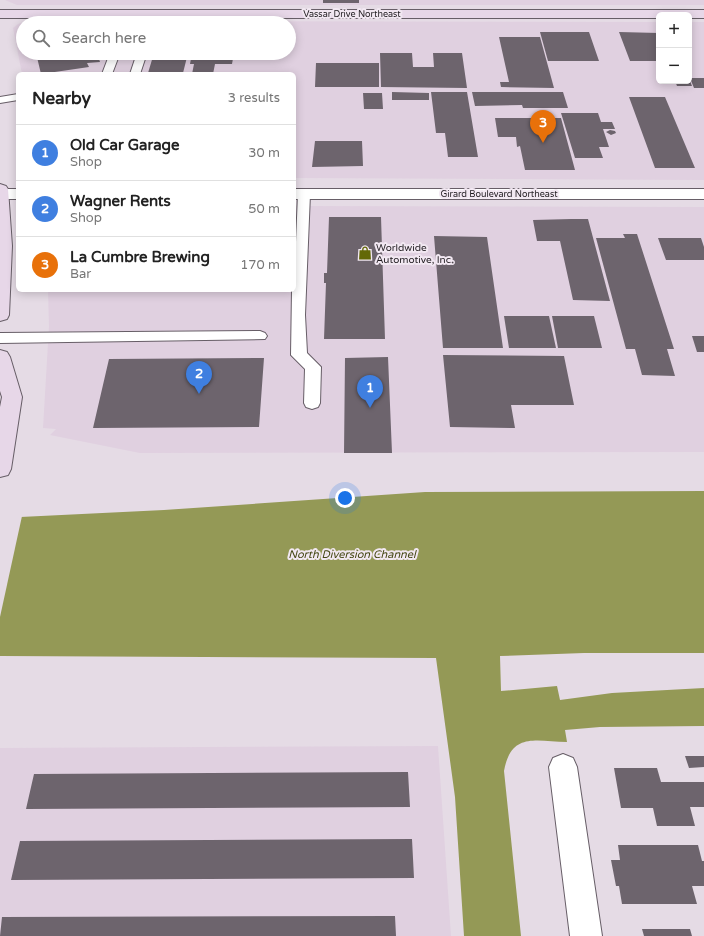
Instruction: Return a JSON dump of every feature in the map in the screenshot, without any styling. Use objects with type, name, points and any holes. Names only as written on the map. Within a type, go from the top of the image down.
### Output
[{"type":"street","name":"Vassar Drive Northeast","points":[[0,14],[51,16]]},
{"type":"street","name":"Vassar Drive Northeast","points":[[296,18],[704,14]]},
{"type":"street","points":[[0,315],[5,193]]},
{"type":"street","name":"Girard Boulevard Northeast","points":[[299,194],[704,194]]},
{"type":"street","points":[[0,357],[12,397],[0,469]]},
{"type":"street","points":[[562,767],[586,936]]},
{"type":"lane","points":[[108,72],[112,60]]},
{"type":"lane","points":[[136,72],[140,60]]},
{"type":"lane","points":[[0,100],[16,97]]},
{"type":"lane","points":[[299,194],[298,321],[300,355],[313,367],[312,403]]},
{"type":"lane","points":[[0,338],[260,336]]},
{"type":"shaded area","points":[[5,0],[704,0],[704,5],[17,5]]},
{"type":"shaded area","points":[[296,21],[656,22],[656,84],[692,84],[692,22],[704,22],[704,180],[296,178],[296,72],[22,72],[19,60],[296,60]]},
{"type":"shaded area","points":[[16,26],[16,43],[13,28]]},
{"type":"shaded area","points":[[296,206],[704,207],[704,452],[140,453],[50,435],[56,429],[43,428],[49,326],[48,292],[296,292]]},
{"type":"shaded area","points":[[438,746],[451,936],[0,936],[0,748]]},
{"type":"water","name":"North Diversion Channel","points":[[704,491],[704,653],[584,653],[500,656],[501,691],[557,686],[560,700],[612,693],[704,688],[704,726],[600,727],[565,730],[567,742],[535,740],[519,744],[512,750],[507,759],[504,771],[521,936],[464,936],[455,797],[436,658],[0,656],[0,518],[164,510],[425,492]]},
{"type":"pier","points":[[0,516],[22,516],[0,617]]},
{"type":"building","points":[[323,0],[359,0],[359,3],[323,3]]},
{"type":"building","points":[[540,32],[589,32],[599,61],[548,61]]},
{"type":"building","points":[[619,32],[656,33],[656,61],[630,61]]},
{"type":"building","points":[[499,37],[540,37],[554,88],[501,87],[500,82],[509,82]]},
{"type":"building","points":[[380,53],[412,53],[413,67],[434,67],[433,53],[462,53],[467,88],[381,87]]},
{"type":"building","points":[[38,60],[99,60],[100,62],[87,63],[89,67],[55,72],[41,72]]},
{"type":"building","points":[[152,60],[186,60],[183,72],[148,72]]},
{"type":"building","points":[[191,60],[233,60],[232,64],[215,64],[213,72],[192,72],[194,64],[190,64]]},
{"type":"building","points":[[316,63],[379,63],[379,87],[315,87]]},
{"type":"building","points":[[692,78],[704,78],[704,88],[694,88]]},
{"type":"building","points":[[676,84],[691,84],[692,86],[677,86]]},
{"type":"building","points":[[392,92],[429,93],[429,100],[392,100]]},
{"type":"building","points":[[431,92],[467,92],[478,157],[448,157],[445,133],[436,133]]},
{"type":"building","points":[[472,92],[563,92],[568,108],[523,108],[522,105],[475,106]]},
{"type":"building","points":[[363,93],[382,93],[383,109],[364,109]]},
{"type":"building","points":[[629,97],[665,97],[695,168],[655,168]]},
{"type":"building","points":[[561,113],[598,113],[601,122],[612,122],[615,129],[603,129],[609,147],[599,147],[603,158],[575,158]]},
{"type":"building","points":[[495,118],[561,118],[575,170],[525,170],[520,146],[517,147],[516,137],[498,137]]},
{"type":"building","points":[[610,130],[615,131],[616,133],[611,135],[606,132]]},
{"type":"building","points":[[315,141],[362,141],[363,166],[312,167]]},
{"type":"building","points":[[329,217],[381,217],[385,339],[324,339],[326,283],[324,283],[324,273],[327,273]]},
{"type":"building","points":[[588,219],[610,301],[573,300],[560,241],[537,241],[533,220]]},
{"type":"building","points":[[623,234],[637,234],[674,349],[667,349],[675,376],[642,375],[635,349],[626,349],[596,238],[625,238]]},
{"type":"building","points":[[434,236],[487,237],[503,348],[443,348]]},
{"type":"building","points":[[658,238],[701,238],[704,247],[704,260],[666,260]]},
{"type":"building","points":[[504,316],[549,316],[556,348],[509,348]]},
{"type":"building","points":[[552,316],[594,316],[602,348],[558,348]]},
{"type":"building","points":[[692,336],[704,336],[704,352],[697,352]]},
{"type":"building","points":[[443,355],[564,356],[574,405],[511,405],[515,428],[450,427]]},
{"type":"building","points":[[388,357],[392,453],[344,453],[345,358]]},
{"type":"building","points":[[264,358],[259,427],[93,428],[109,359]]},
{"type":"building","points":[[685,756],[704,756],[704,767],[689,768]]},
{"type":"building","points":[[614,768],[657,768],[661,782],[704,782],[704,807],[690,807],[695,826],[657,826],[653,808],[621,808]]},
{"type":"building","points":[[408,772],[410,807],[26,809],[34,774]]},
{"type":"building","points":[[412,839],[414,878],[11,880],[20,841]]},
{"type":"building","points":[[618,845],[698,845],[702,861],[704,861],[704,886],[692,886],[697,904],[622,904],[619,886],[616,886],[611,860],[620,860]]},
{"type":"building","points":[[395,916],[396,936],[0,936],[2,917]]},
{"type":"building","points":[[642,929],[690,929],[692,936],[644,936]]},
{"type":"place","name":"La Cumbre Brewing","points":[[543,143]]},
{"type":"place","name":"Worldwide Automotive, Inc.","points":[[365,253]]},
{"type":"place","name":"Wagner Rents","points":[[199,394]]},
{"type":"place","name":"Old Car Garage","points":[[370,408]]}]
